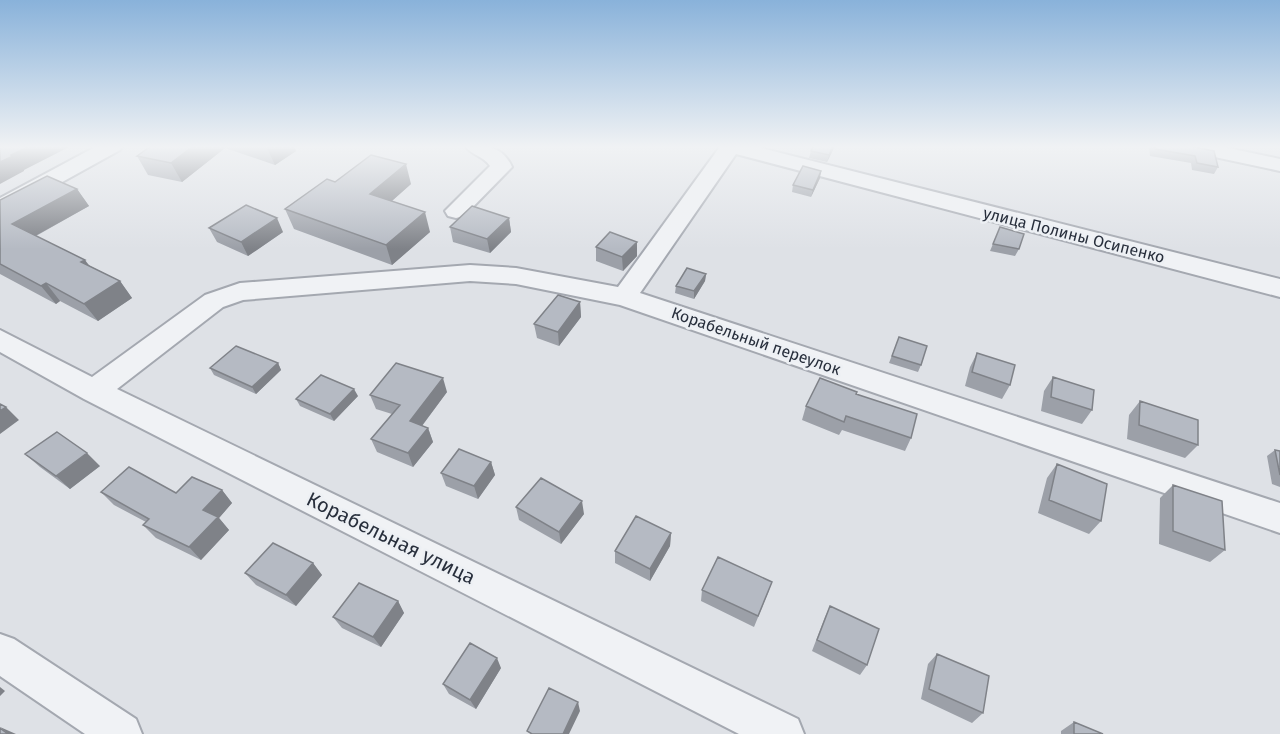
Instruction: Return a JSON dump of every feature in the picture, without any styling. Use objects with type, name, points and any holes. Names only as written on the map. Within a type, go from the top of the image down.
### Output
[{"type":"street","points":[[0,207],[50,180]]},
{"type":"street","points":[[456,211],[487,180]]},
{"type":"street","points":[[624,297],[706,180]]},
{"type":"street","name":"улица Полины Осипенко","points":[[863,180],[1280,288]]},
{"type":"street","name":"Корабельный переулок","points":[[94,391],[214,301],[240,292],[470,273],[516,276],[624,297],[1280,518]]},
{"type":"street","name":"Корабельная улица","points":[[0,340],[94,391],[783,734]]},
{"type":"street","points":[[0,653],[122,734]]},
{"type":"building","points":[[39,180],[57,180],[77,189],[12,224],[85,260],[81,262],[120,281],[84,304],[46,283],[41,286],[0,264],[0,200]]},
{"type":"building","points":[[325,180],[386,180],[370,194],[425,212],[386,245],[285,209]]},
{"type":"building","points":[[795,180],[817,180],[813,190],[793,185]]},
{"type":"building","points":[[246,205],[277,218],[241,242],[209,228]]},
{"type":"building","points":[[472,206],[509,218],[487,239],[450,227]]},
{"type":"building","points":[[1000,227],[1024,234],[1019,249],[993,244]]},
{"type":"building","points":[[610,232],[637,242],[622,257],[596,247]]},
{"type":"building","points":[[687,268],[706,274],[694,291],[676,286]]},
{"type":"building","points":[[558,295],[580,302],[558,332],[534,324]]},
{"type":"building","points":[[899,337],[927,346],[921,365],[892,356]]},
{"type":"building","points":[[236,346],[278,363],[252,387],[210,368]]},
{"type":"building","points":[[977,353],[1015,365],[1010,385],[972,372]]},
{"type":"building","points":[[396,363],[443,378],[410,421],[428,428],[408,453],[371,439],[400,405],[370,395]]},
{"type":"building","points":[[321,375],[354,389],[330,414],[296,399]]},
{"type":"building","points":[[1053,377],[1094,390],[1092,410],[1051,397]]},
{"type":"building","points":[[820,378],[857,392],[856,394],[917,414],[911,438],[846,416],[844,422],[806,406]]},
{"type":"building","points":[[1140,401],[1198,420],[1198,445],[1139,425]]},
{"type":"building","points":[[57,432],[87,453],[56,476],[25,454]]},
{"type":"building","points":[[459,449],[491,462],[474,486],[441,473]]},
{"type":"building","points":[[1275,450],[1280,451],[1280,475]]},
{"type":"building","points":[[1057,464],[1107,484],[1101,521],[1049,500]]},
{"type":"building","points":[[129,467],[176,493],[192,477],[222,490],[203,510],[218,517],[189,547],[143,525],[149,519],[101,492]]},
{"type":"building","points":[[541,478],[582,501],[559,532],[516,507]]},
{"type":"building","points":[[1173,485],[1222,501],[1225,550],[1173,531]]},
{"type":"building","points":[[636,516],[671,533],[650,569],[615,551]]},
{"type":"building","points":[[273,543],[313,563],[286,595],[245,573]]},
{"type":"building","points":[[718,557],[772,582],[758,616],[702,590]]},
{"type":"building","points":[[359,583],[398,601],[373,637],[333,617]]},
{"type":"building","points":[[830,606],[879,629],[867,665],[817,640]]},
{"type":"building","points":[[470,643],[497,658],[470,700],[443,684]]},
{"type":"building","points":[[937,654],[989,676],[983,713],[929,689]]},
{"type":"building","points":[[549,688],[578,702],[563,734],[532,734],[527,731]]},
{"type":"building","points":[[1074,722],[1103,734],[1074,734]]},
{"type":"building","points":[[0,728],[8,734],[0,734]]}]
